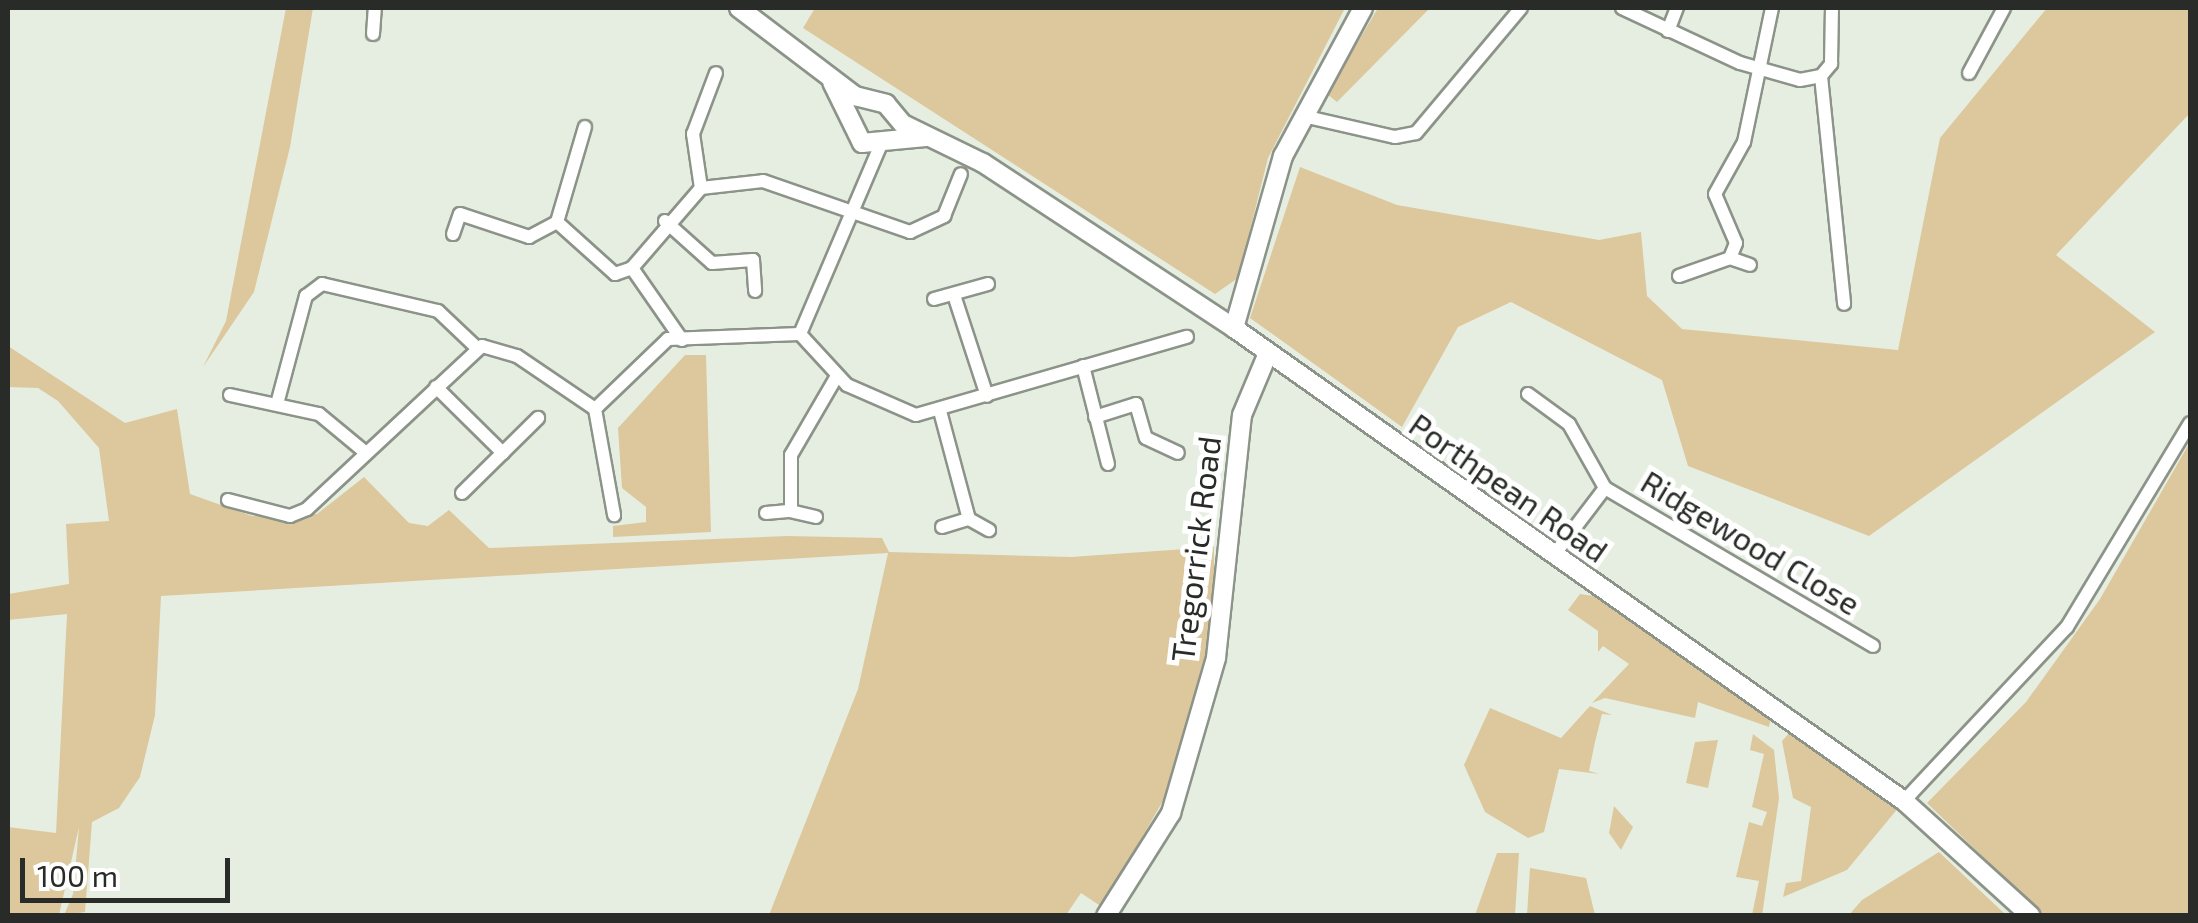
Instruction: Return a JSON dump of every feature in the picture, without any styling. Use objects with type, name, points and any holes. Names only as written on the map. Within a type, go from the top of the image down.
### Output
[{"type":"street","points":[[373,34],[375,8]]},
{"type":"street","name":"Porthpean Road","points":[[739,8],[828,73],[929,137],[984,162],[1234,328],[1904,801],[2032,916]]},
{"type":"street","points":[[1234,328],[1303,116],[1363,8]]},
{"type":"street","points":[[1303,116],[1396,137],[1416,133],[1521,8]]},
{"type":"street","points":[[1622,8],[1668,32],[1763,70],[1821,76]]},
{"type":"street","points":[[1668,32],[1677,8]]},
{"type":"street","points":[[1730,258],[1736,243],[1715,194],[1744,142],[1763,70],[1772,8]]},
{"type":"street","points":[[1832,8],[1831,64],[1821,76],[1844,304]]},
{"type":"street","points":[[1969,73],[2004,8]]},
{"type":"street","points":[[828,73],[855,134],[864,180]]},
{"type":"street","points":[[701,188],[693,134],[716,74]]},
{"type":"street","points":[[855,134],[856,109],[874,100]]},
{"type":"street","points":[[800,334],[852,218],[864,180],[884,142],[893,112]]},
{"type":"street","points":[[452,234],[460,214],[529,237],[557,222],[585,127]]},
{"type":"street","name":"Porthpean Road","points":[[855,134],[884,142],[929,137]]},
{"type":"street","points":[[557,222],[616,274],[632,268],[665,221],[701,188],[763,180],[852,218],[910,232],[944,216],[961,174]]},
{"type":"street","points":[[665,221],[712,263],[753,260],[755,291]]},
{"type":"street","points":[[1679,276],[1730,258],[1750,265]]},
{"type":"street","points":[[632,268],[682,340]]},
{"type":"street","points":[[277,404],[306,296],[322,284],[438,311],[477,348],[517,356],[595,409],[614,515]]},
{"type":"street","points":[[934,299],[988,284]]},
{"type":"street","points":[[954,295],[987,396]]},
{"type":"street","points":[[595,409],[668,340],[800,334]]},
{"type":"street","points":[[800,334],[836,376],[897,413],[940,410],[1187,337]]},
{"type":"street","points":[[228,500],[300,513],[477,348]]},
{"type":"street","name":"Tregorrick Road","points":[[1106,916],[1171,813],[1196,727],[1219,639],[1242,415],[1268,353]]},
{"type":"street","points":[[1082,366],[1108,464]]},
{"type":"street","points":[[791,512],[797,438],[836,376]]},
{"type":"street","points":[[436,386],[503,453]]},
{"type":"street","name":"Ridgewood Close","points":[[1528,394],[1568,424],[1605,488],[1873,646]]},
{"type":"street","points":[[230,395],[319,414],[366,454]]},
{"type":"street","points":[[1095,416],[1136,404],[1146,438],[1178,453]]},
{"type":"street","points":[[940,410],[969,519],[989,530]]},
{"type":"street","points":[[462,493],[538,418]]},
{"type":"street","points":[[1904,801],[2067,627],[2190,423]]},
{"type":"street","points":[[1554,555],[1605,488]]},
{"type":"street","points":[[766,513],[816,517]]},
{"type":"street","points":[[942,528],[969,519]]},
{"type":"shaded area","points":[[286,8],[313,8],[290,147],[254,292],[203,367],[226,321]]},
{"type":"shaded area","points":[[815,8],[1345,8],[1268,158],[1238,278],[1215,294],[803,28]]},
{"type":"shaded area","points":[[1378,8],[1430,8],[1337,102],[1327,94]]},
{"type":"shaded area","points":[[2047,8],[2190,8],[2190,113],[2056,255],[2155,332],[1869,536],[1688,466],[1662,380],[1511,302],[1458,327],[1402,427],[1250,318],[1300,167],[1397,205],[1599,240],[1641,232],[1647,296],[1682,329],[1898,350],[1940,138]]},
{"type":"shaded area","points":[[8,346],[125,423],[177,409],[190,494],[252,516],[317,514],[364,477],[409,523],[428,526],[449,510],[489,548],[787,536],[882,538],[889,552],[1071,557],[1214,547],[1214,620],[1176,778],[1102,907],[1081,893],[1066,915],[769,915],[858,689],[888,553],[161,596],[155,715],[140,777],[119,808],[92,822],[85,912],[64,915],[73,894],[79,827],[59,915],[8,915],[8,827],[56,833],[67,614],[8,620],[8,594],[69,584],[66,524],[109,521],[99,448],[58,401],[38,388],[8,387]]},
{"type":"shaded area","points":[[685,355],[706,355],[711,532],[613,537],[613,526],[646,522],[646,507],[622,488],[618,428]]},
{"type":"shaded area","points":[[2190,442],[2190,915],[2043,915],[1927,803],[2026,702],[2100,599]]},
{"type":"shaded area","points":[[1580,594],[1600,597],[1771,717],[1769,727],[1698,702],[1695,718],[1605,698],[1592,703],[1629,664],[1603,646],[1598,652],[1598,631],[1568,610]]},
{"type":"shaded area","points":[[1590,706],[1612,715],[1602,714],[1595,742],[1589,771],[1599,774],[1559,769],[1544,832],[1528,838],[1485,812],[1464,765],[1490,708],[1561,738]]},
{"type":"shaded area","points":[[1791,731],[1899,807],[1847,870],[1783,897],[1786,883],[1801,881],[1811,807],[1793,798],[1782,741]]},
{"type":"shaded area","points":[[1753,734],[1774,750],[1779,798],[1762,916],[1752,915],[1759,881],[1736,877],[1749,822],[1762,826],[1767,812],[1752,807],[1764,754],[1750,750]]},
{"type":"shaded area","points":[[1718,740],[1708,788],[1686,783],[1695,742]]},
{"type":"shaded area","points":[[1614,806],[1633,827],[1621,850],[1609,833]]},
{"type":"shaded area","points":[[1939,852],[2006,915],[1849,915],[1862,900]]},
{"type":"shaded area","points":[[1497,853],[1519,853],[1515,915],[1475,915]]},
{"type":"shaded area","points":[[1530,868],[1586,878],[1595,915],[1527,915]]}]
